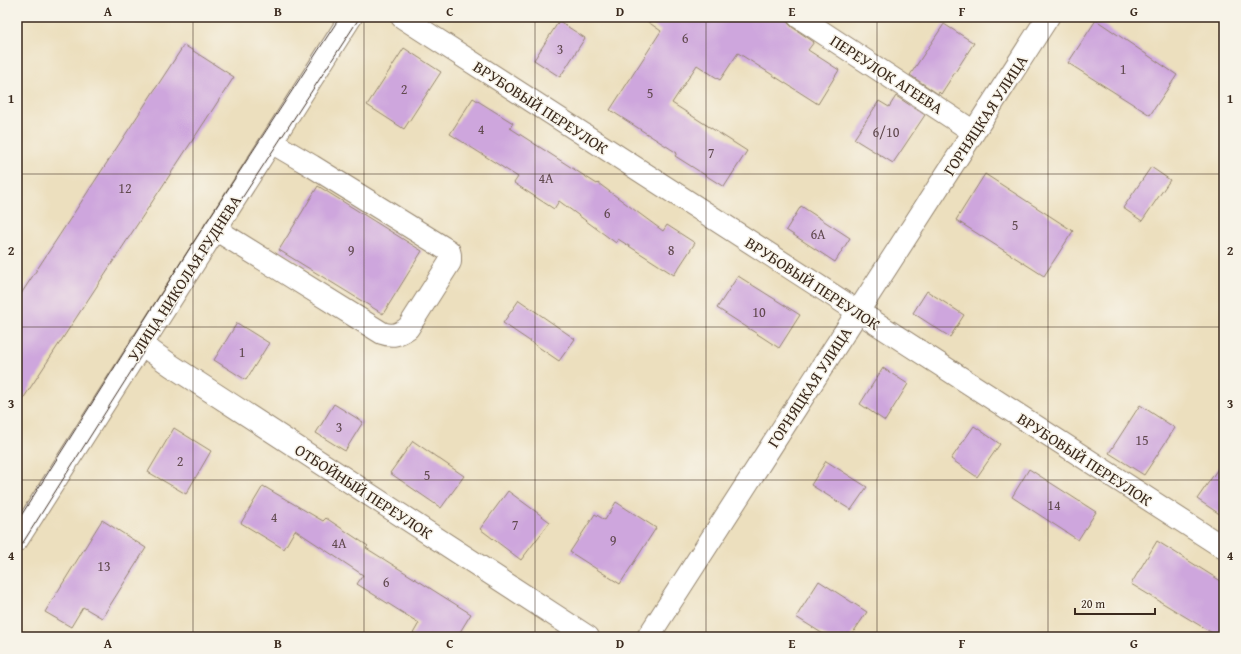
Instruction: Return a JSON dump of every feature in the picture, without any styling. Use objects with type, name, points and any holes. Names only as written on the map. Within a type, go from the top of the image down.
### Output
[{"type":"street","name":"УЛИЦА НИКОЛАЯ РУДНЕВА","points":[[17,540],[351,17]]},
{"type":"street","name":"ВРУБОВЫЙ ПЕРЕУЛОК","points":[[402,17],[1224,548]]},
{"type":"street","name":"ПЕРЕУЛОК АГЕЕВА","points":[[799,17],[974,132]]},
{"type":"street","name":"ГОРНЯЦКАЯ УЛИЦА","points":[[648,637],[1048,17]]},
{"type":"street","points":[[215,229],[382,333],[389,336],[400,334],[408,328],[450,262],[450,255],[446,248],[271,142]]},
{"type":"street","name":"ОТБОЙНЫЙ ПЕРЕУЛОК","points":[[141,344],[178,370],[588,637]]},
{"type":"building","points":[[641,17],[787,17],[788,23],[792,27],[814,42],[808,50],[839,70],[818,104],[738,53],[720,80],[697,65],[672,103],[747,151],[724,187],[675,156],[677,153],[610,110],[661,31]]},
{"type":"building","points":[[1096,20],[1177,75],[1150,115],[1068,63]]},
{"type":"building","points":[[559,21],[585,38],[560,77],[534,60]]},
{"type":"building","points":[[944,24],[974,43],[941,94],[939,92],[938,94],[910,75]]},
{"type":"building","points":[[184,45],[234,77],[17,408],[17,300]]},
{"type":"building","points":[[404,48],[441,72],[404,129],[367,105]]},
{"type":"building","points":[[896,96],[925,115],[893,163],[854,139],[879,101],[889,107]]},
{"type":"building","points":[[473,98],[513,123],[510,128],[597,184],[598,183],[663,231],[667,225],[695,243],[674,275],[618,239],[616,243],[559,201],[554,209],[514,183],[518,177],[450,134]]},
{"type":"building","points":[[1151,167],[1170,180],[1142,221],[1123,208]]},
{"type":"building","points":[[985,174],[1073,231],[1044,276],[956,220]]},
{"type":"building","points":[[318,186],[422,251],[383,314],[279,250]]},
{"type":"building","points":[[801,206],[850,238],[835,262],[786,230]]},
{"type":"building","points":[[738,276],[800,315],[779,348],[717,308]]},
{"type":"building","points":[[927,291],[964,315],[950,337],[913,313]]},
{"type":"building","points":[[519,300],[575,339],[559,361],[503,323]]},
{"type":"building","points":[[237,323],[269,343],[246,380],[214,360]]},
{"type":"building","points":[[883,368],[908,384],[885,421],[860,404]]},
{"type":"building","points":[[334,404],[363,422],[345,451],[316,433]]},
{"type":"building","points":[[1140,405],[1175,428],[1144,475],[1109,453]]},
{"type":"building","points":[[974,426],[1000,444],[977,477],[951,459]]},
{"type":"building","points":[[174,428],[211,451],[186,494],[148,472]]},
{"type":"building","points":[[413,441],[464,476],[441,508],[390,473]]},
{"type":"building","points":[[1224,460],[1224,517],[1197,499]]},
{"type":"building","points":[[826,461],[867,487],[851,510],[811,485]]},
{"type":"building","points":[[1029,469],[1096,512],[1078,540],[1012,497]]},
{"type":"building","points":[[263,486],[323,521],[326,518],[368,546],[366,548],[471,614],[457,637],[411,637],[419,623],[357,584],[363,575],[295,530],[284,549],[241,523]]},
{"type":"building","points":[[508,491],[550,522],[521,560],[480,529]]},
{"type":"building","points":[[616,502],[656,528],[620,584],[570,552],[595,514],[605,520]]},
{"type":"building","points":[[102,520],[146,548],[102,618],[83,607],[71,627],[45,612]]},
{"type":"building","points":[[1157,541],[1224,583],[1224,637],[1219,637],[1131,584]]},
{"type":"building","points":[[819,581],[867,612],[850,637],[828,637],[796,617]]},
{"type":"tram line","points":[[17,522],[193,243],[340,17]]},
{"type":"tram line","points":[[17,552],[201,261],[360,17]]}]
